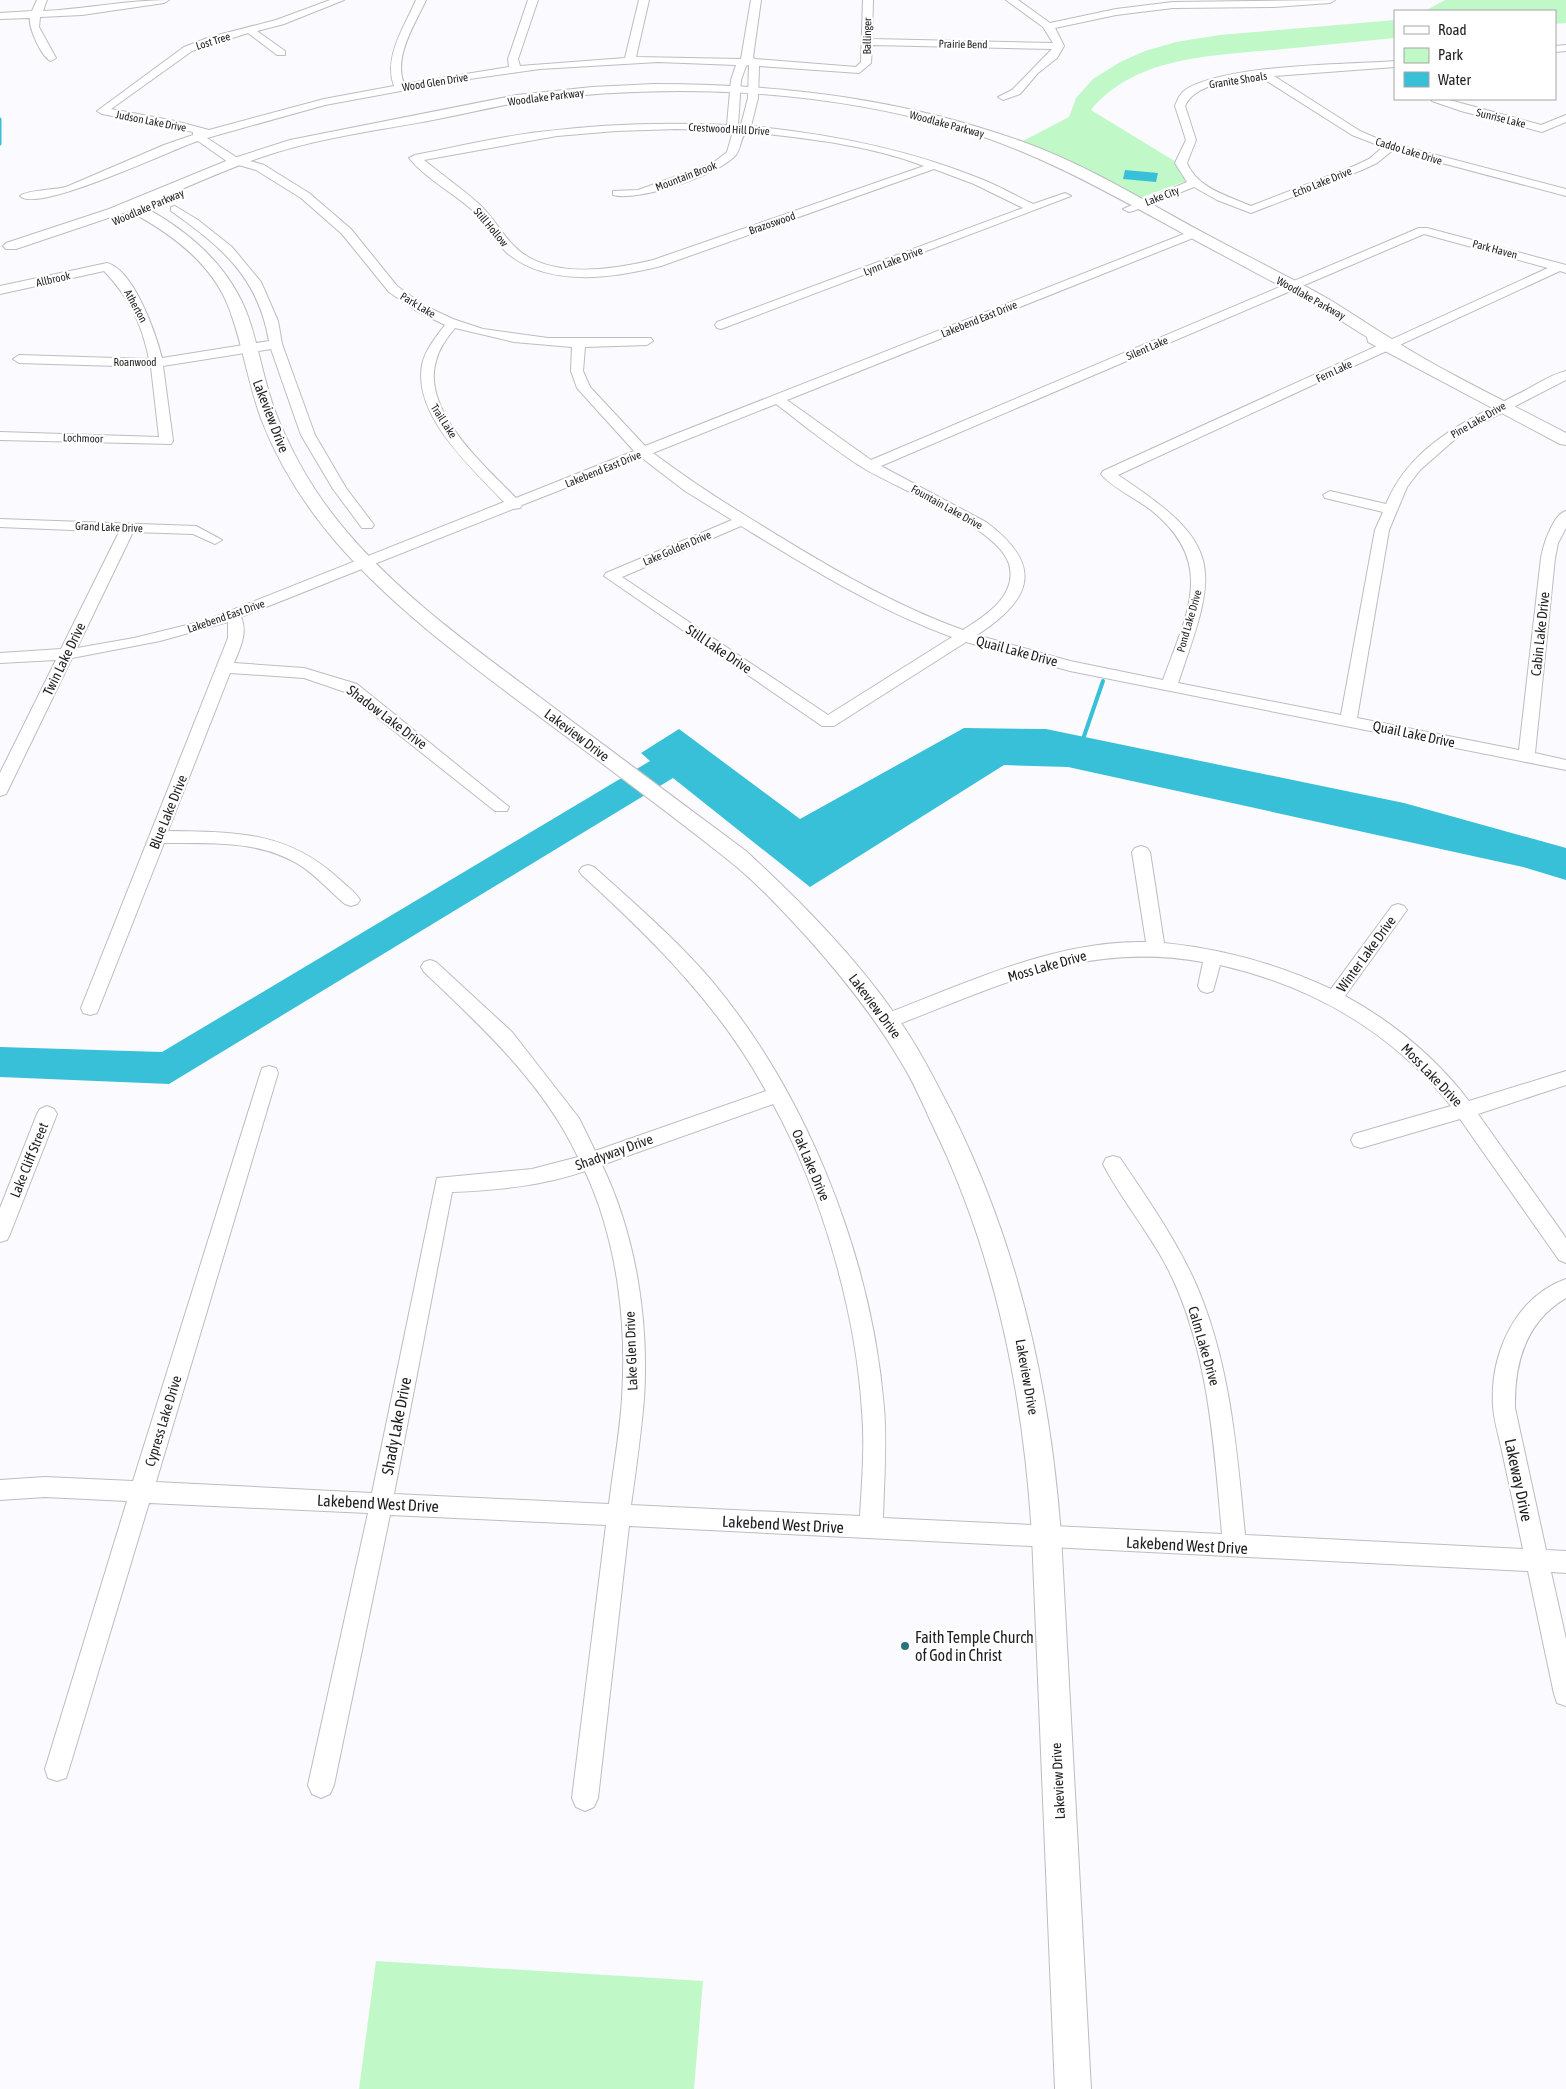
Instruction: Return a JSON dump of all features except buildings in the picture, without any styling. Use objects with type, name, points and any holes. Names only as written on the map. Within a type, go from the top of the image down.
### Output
[{"type":"street","points":[[42,0],[36,14],[34,27],[51,58]]},
{"type":"street","points":[[0,16],[82,12],[164,0]]},
{"type":"street","name":"Lost Tree","points":[[102,112],[188,49],[205,42],[251,31],[339,0]]},
{"type":"street","points":[[400,87],[395,75],[396,61],[421,0]]},
{"type":"street","points":[[516,69],[513,59],[533,0]]},
{"type":"street","points":[[630,60],[644,0]]},
{"type":"street","points":[[736,88],[754,89],[754,65],[748,60],[756,0]]},
{"type":"street","name":"Ballinger","points":[[860,70],[866,63],[868,0]]},
{"type":"street","points":[[1003,97],[1016,92],[1034,71],[1053,56],[1059,46],[1056,34],[1048,26],[1011,0]]},
{"type":"street","points":[[1048,26],[1116,12],[1173,5],[1268,4],[1330,0]]},
{"type":"street","points":[[251,31],[281,53]]},
{"type":"street","name":"Prairie Bend","points":[[867,42],[1059,46]]},
{"type":"street","name":"Wood Glen Drive","points":[[26,196],[53,194],[70,189],[202,134],[317,103],[400,87],[516,69],[630,60],[748,60],[860,70]]},
{"type":"street","name":"Mountain Brook","points":[[738,131],[733,112],[736,88],[748,60]]},
{"type":"street","name":"Granite Shoals","points":[[1251,210],[1206,189],[1185,175],[1181,163],[1191,140],[1180,109],[1183,99],[1188,92],[1210,84],[1266,75],[1394,64]]},
{"type":"street","points":[[1383,65],[1394,72]]},
{"type":"street","name":"Caddo Lake Drive","points":[[1266,75],[1356,132],[1390,147],[1566,193]]},
{"type":"street","name":"Woodlake Parkway","points":[[6,247],[136,208],[253,160],[367,129],[456,112],[618,96],[736,88],[754,89],[809,103],[880,114],[979,140],[1055,170],[1142,211],[1285,289],[1365,328],[1389,345],[1566,440]]},
{"type":"street","name":"Mountain Brook","points":[[616,193],[639,192],[717,165],[732,153],[738,131],[749,113],[754,89]]},
{"type":"street","name":"Sunrise Lake","points":[[1439,100],[1465,109],[1542,129],[1566,118]]},
{"type":"street","name":"Judson Lake Drive","points":[[102,112],[175,124],[202,134],[230,149]]},
{"type":"street","points":[[733,112],[749,113]]},
{"type":"street","name":"Crestwood Hill Drive","points":[[415,158],[520,138],[591,129],[653,126],[738,131],[842,142],[910,158],[986,186],[1032,208]]},
{"type":"street","name":"Echo Lake Drive","points":[[1251,210],[1358,168],[1373,161],[1390,147]]},
{"type":"street","name":"Woodlake Parkway","points":[[136,208],[230,149],[253,160]]},
{"type":"street","name":"Still Hollow","points":[[415,158],[464,196],[511,250],[519,256],[554,269],[584,273],[608,273]]},
{"type":"street","name":"Park Lake","points":[[253,160],[321,207],[350,234],[382,277],[404,298],[427,312],[454,323],[509,337],[579,344],[647,341]]},
{"type":"street","name":"Brazoswood","points":[[608,273],[657,263],[933,166]]},
{"type":"street","name":"Lake City","points":[[1142,211],[1164,195],[1195,183]]},
{"type":"street","name":"Lake City","points":[[1142,211],[1177,202],[1206,189]]},
{"type":"street","points":[[1164,195],[1177,202]]},
{"type":"street","name":"Lynn Lake Drive","points":[[721,325],[1065,196]]},
{"type":"street","name":"Lakeview Drive","points":[[136,208],[171,230],[206,260],[228,289],[240,317],[256,379],[277,439],[313,501],[365,563],[454,642],[738,856],[771,886],[834,952],[887,1021],[908,1053],[957,1145],[979,1196],[1015,1310],[1026,1362],[1038,1444],[1047,1537],[1073,2089]]},
{"type":"street","points":[[175,210],[218,240],[254,278],[268,307],[276,344],[308,435],[340,489],[367,525]]},
{"type":"street","name":"Park Haven","points":[[1423,230],[1563,268]]},
{"type":"street","name":"Silent Lake","points":[[870,466],[1423,230]]},
{"type":"street","name":"Lakebend East Drive","points":[[0,658],[66,654],[166,636],[234,615],[515,505],[1188,236]]},
{"type":"street","name":"Allbrook","points":[[0,290],[107,267]]},
{"type":"street","name":"Atherton","points":[[107,267],[130,292],[144,318],[156,363],[166,441]]},
{"type":"street","name":"Fern Lake","points":[[1108,474],[1389,345],[1563,268]]},
{"type":"street","name":"Trail Lake","points":[[454,323],[442,336],[431,356],[427,377],[431,401],[463,448],[515,505]]},
{"type":"street","points":[[249,348],[276,344]]},
{"type":"street","name":"Quail Lake Drive","points":[[579,344],[577,372],[584,388],[644,453],[690,488],[833,576],[884,604],[964,636],[1047,660],[1566,765]]},
{"type":"street","name":"Roanwood","points":[[20,359],[156,363],[249,348]]},
{"type":"street","name":"Pine Lake Drive","points":[[1348,721],[1382,530],[1389,509],[1400,487],[1415,467],[1434,448],[1456,431],[1566,375]]},
{"type":"street","name":"Fountain Lake Drive","points":[[778,400],[870,466],[978,522],[995,534],[1012,554],[1018,576],[1012,598],[995,617],[828,722]]},
{"type":"street","name":"Lochmoor","points":[[0,436],[166,441]]},
{"type":"street","name":"Pond Lake Drive","points":[[1108,474],[1157,508],[1175,524],[1189,543],[1198,564],[1199,586],[1197,598],[1169,686]]},
{"type":"street","points":[[1330,495],[1389,509]]},
{"type":"street","name":"Cabin Lake Drive","points":[[1526,757],[1548,558],[1551,543],[1566,516]]},
{"type":"street","name":"Lake Golden Drive","points":[[611,576],[744,520]]},
{"type":"street","name":"Grand Lake Drive","points":[[0,523],[196,530],[215,540]]},
{"type":"street","name":"Twin Lake Drive","points":[[0,790],[128,528]]},
{"type":"street","name":"Still Lake Drive","points":[[611,576],[828,722]]},
{"type":"street","name":"Blue Lake Drive","points":[[90,1008],[236,638],[237,625],[234,615]]},
{"type":"street","name":"Shadow Lake Drive","points":[[225,668],[307,672],[330,678],[351,688],[501,807]]},
{"type":"street","points":[[158,837],[240,840],[277,848],[313,866],[351,900]]},
{"type":"street","points":[[1141,852],[1156,948]]},
{"type":"street","name":"Oak Lake Drive","points":[[588,871],[687,966],[728,1016],[766,1069],[807,1150],[826,1196],[842,1248],[867,1358],[874,1423],[871,1529]]},
{"type":"street","name":"Winter Lake Drive","points":[[1334,998],[1398,910]]},
{"type":"street","name":"Moss Lake Drive","points":[[887,1021],[1037,966],[1070,956],[1098,952],[1156,948],[1213,956],[1271,971],[1303,982],[1334,998],[1387,1031],[1416,1055],[1465,1110],[1566,1254]]},
{"type":"street","points":[[1207,986],[1213,956]]},
{"type":"street","name":"Lake Glen Drive","points":[[430,967],[505,1037],[572,1123],[591,1161],[616,1226],[625,1265],[633,1329],[633,1398],[585,1798]]},
{"type":"street","name":"Cypress Lake Drive","points":[[57,1769],[269,1072]]},
{"type":"street","points":[[1361,1140],[1566,1078]]},
{"type":"street","name":"Shadyway Drive","points":[[444,1184],[485,1183],[532,1178],[591,1161],[778,1094]]},
{"type":"street","name":"Lake Cliff Street","points":[[0,1234],[47,1114]]},
{"type":"street","name":"Calm Lake Drive","points":[[1113,1164],[1161,1236],[1185,1284],[1203,1335],[1223,1426],[1235,1547]]},
{"type":"street","name":"Shady Lake Drive","points":[[322,1785],[381,1504],[444,1184]]},
{"type":"street","name":"Lakeway Drive","points":[[1566,1288],[1538,1307],[1518,1331],[1506,1359],[1504,1375],[1504,1408],[1535,1560],[1566,1694]]},
{"type":"street","name":"Lakebend West Drive","points":[[0,1490],[45,1487],[1566,1562]]},
{"type":"green space","points":[[1445,0],[1566,0],[1566,23],[1556,24],[1556,10],[1427,10]]},
{"type":"green space","points":[[1394,20],[1394,38],[1224,54],[1174,62],[1151,69],[1129,79],[1109,92],[1091,110],[1176,162],[1180,173],[1186,181],[1137,199],[1021,142],[1069,117],[1076,98],[1093,79],[1120,62],[1145,51],[1176,42],[1220,35]]},
{"type":"green space","points":[[376,1961],[703,1981],[694,2089],[359,2089]]},
{"type":"water","points":[[1125,170],[1158,173],[1156,182],[1123,179]]},
{"type":"water","points":[[964,728],[1046,729],[1404,803],[1566,848],[1566,880],[1523,867],[1068,767],[1004,765],[810,887],[673,778],[169,1084],[0,1077],[0,1047],[162,1052],[650,761],[641,753],[679,729],[800,819]]},
{"type":"waterway","points":[[0,119],[0,144]]},
{"type":"waterway","points":[[1082,742],[1103,681]]},
{"type":"place","name":"Faith Temple Church of God in Christ","points":[[905,1646]]}]
